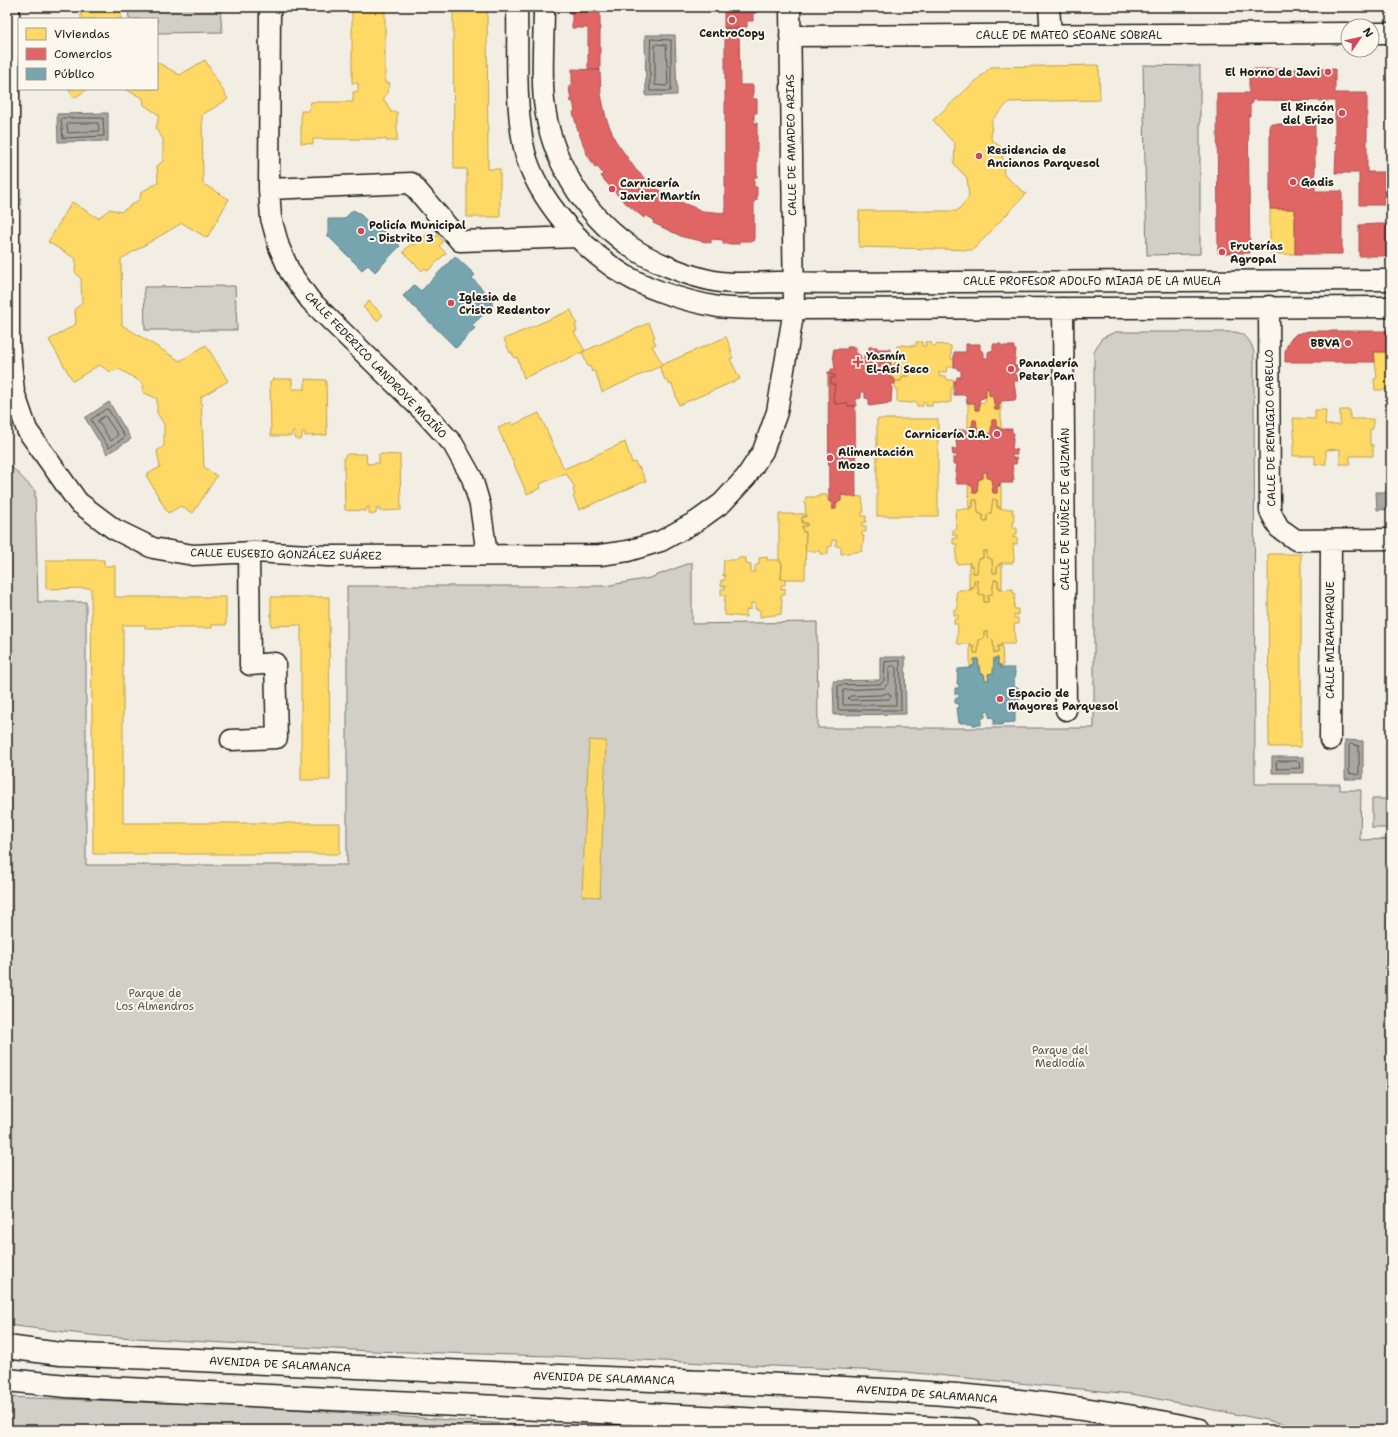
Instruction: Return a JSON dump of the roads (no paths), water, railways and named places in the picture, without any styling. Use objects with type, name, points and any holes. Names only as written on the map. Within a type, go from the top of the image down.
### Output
[{"type":"highway","name":"AVENIDA DE SALAMANCA","points":[[7,1347],[60,1354],[823,1387],[954,1395],[1073,1407],[1148,1419],[1198,1430]]},
{"type":"highway","points":[[7,1380],[66,1386],[970,1430]]},
{"type":"street","name":"CALLE EUSEBIO GONZÁLEZ SUÁREZ","points":[[9,7],[9,341],[14,392],[27,430],[78,502],[114,529],[153,548],[193,555],[249,553],[328,556],[600,555],[628,551],[661,541],[697,521],[722,503],[746,477],[763,451],[778,412],[794,309],[793,283]]},
{"type":"street","name":"CALLE FEDERICO LANDROVE MOIÑO","points":[[270,7],[269,189],[271,218],[279,247],[290,272],[310,300],[423,411],[453,444],[472,478],[480,505],[487,555]]},
{"type":"street","points":[[517,7],[519,103],[523,144],[536,181],[557,214],[578,237],[614,268],[641,284],[693,302],[720,307],[794,309],[1269,306],[1391,307]]},
{"type":"street","name":"CALLE PROFESOR ADOLFO MIAJA DE LA MUELA","points":[[544,7],[544,101],[550,131],[569,178],[582,199],[599,219],[628,246],[657,262],[681,271],[716,281],[793,283],[1391,280]]},
{"type":"street","name":"CALLE DE AMADEO ARIAS","points":[[790,7],[793,283]]},
{"type":"street","points":[[1049,7],[1051,34]]},
{"type":"street","name":"CALLE DE MATEO SEOANE SOBRAL","points":[[790,36],[1340,33]]},
{"type":"street","points":[[1380,33],[1391,33]]},
{"type":"street","points":[[269,189],[410,183],[460,241],[578,237]]},
{"type":"street","name":"CALLE DE REMIGIO CABELLO","points":[[1269,306],[1270,511],[1279,528],[1296,540],[1391,539]]},
{"type":"street","name":"CALLE DE NÚÑEZ DE GUZMÁN","points":[[1063,308],[1066,710]]},
{"type":"street","name":"CALLE MIRALPARQUE","points":[[1330,740],[1331,540]]},
{"type":"street","points":[[231,740],[277,738],[275,663],[250,665],[249,553]]},
{"type":"water","points":[[645,35],[675,35],[677,95],[646,96]]},
{"type":"water","points":[[108,113],[108,141],[58,142],[57,114]]},
{"type":"water","points":[[109,402],[131,439],[107,454],[85,418]]},
{"type":"water","points":[[1376,492],[1391,492],[1391,509],[1377,510]]},
{"type":"water","points":[[880,657],[905,657],[906,714],[834,715],[833,681],[880,680]]},
{"type":"water","points":[[1345,740],[1363,741],[1363,779],[1345,779]]},
{"type":"water","points":[[1272,757],[1304,757],[1304,773],[1272,773]]},
{"type":"place","name":"CentroCopy","points":[[732,20]]},
{"type":"place","name":"El Horno de Javi","points":[[1328,72]]},
{"type":"place","name":"El Rincón del Erizo","points":[[1342,113]]},
{"type":"place","name":"Residencia de Ancianos Parquesol","points":[[979,156]]},
{"type":"place","name":"Gadis","points":[[1293,182]]},
{"type":"place","name":"Carnicería Javier Martín","points":[[612,189]]},
{"type":"place","name":"Policía Municipal - Distrito 3","points":[[361,231]]},
{"type":"place","name":"Fruterías Agropal","points":[[1222,252]]},
{"type":"place","name":"Iglesia de Cristo Redentor","points":[[451,303]]},
{"type":"place","name":"BBVA","points":[[1348,343]]},
{"type":"place","name":"Yasmín El-Así Seco","points":[[858,362]]},
{"type":"place","name":"Panadería Peter Pan","points":[[1011,369]]},
{"type":"place","name":"Carnicería J.A.","points":[[997,434]]},
{"type":"place","name":"Alimentación Mozo","points":[[830,458]]},
{"type":"place","name":"Espacio de Mayores Parquesol","points":[[1000,699]]},
{"type":"park label","name":"Parque de Los Almendros","points":[[155,999]]},
{"type":"park label","name":"Parque del Mediodía","points":[[1060,1056]]}]
